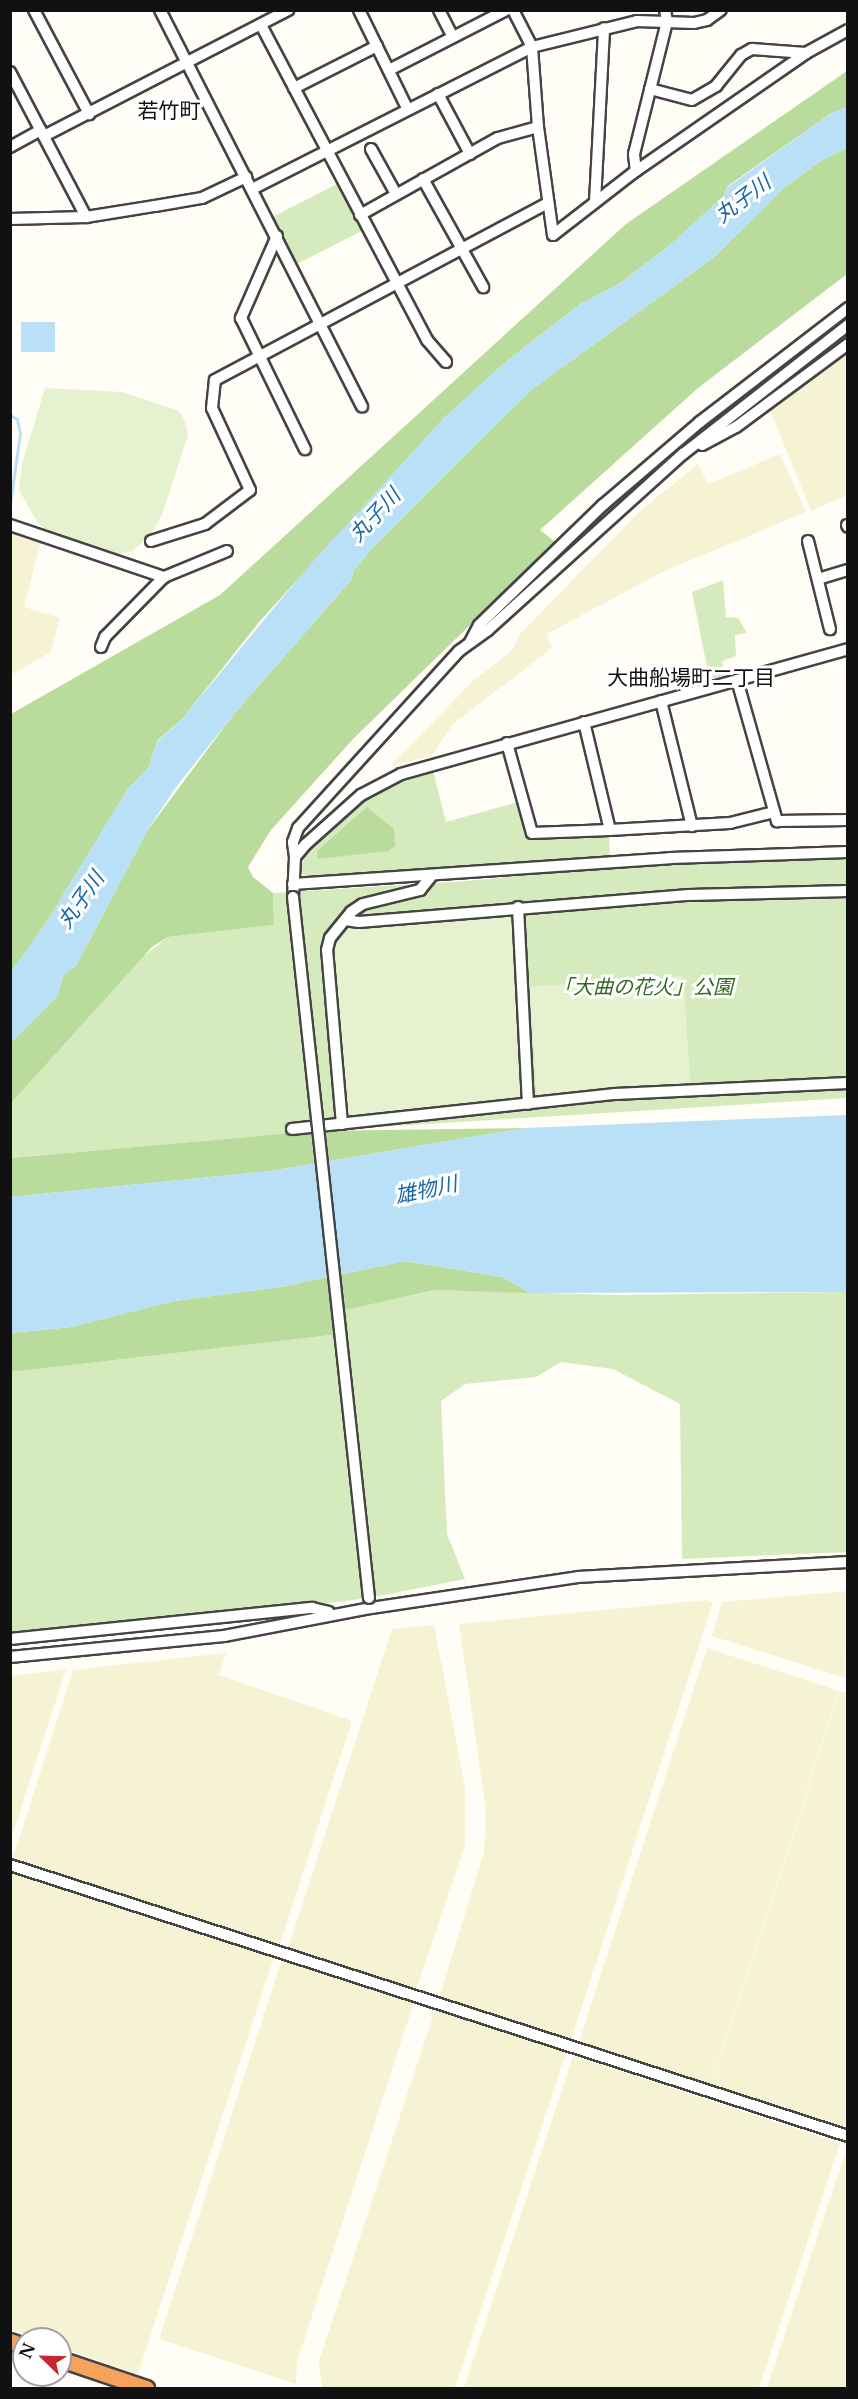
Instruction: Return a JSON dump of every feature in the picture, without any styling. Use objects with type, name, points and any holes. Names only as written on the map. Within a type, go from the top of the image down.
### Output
[{"type":"highway","points":[[72,2363],[141,2388]]},
{"type":"street","points":[[34,10],[89,114]]},
{"type":"street","points":[[160,10],[362,405]]},
{"type":"street","points":[[359,10],[407,108]]},
{"type":"street","points":[[439,10],[452,36]]},
{"type":"street","points":[[390,70],[506,10]]},
{"type":"street","points":[[513,10],[532,47],[538,127],[553,235],[636,171],[806,53],[848,30]]},
{"type":"street","points":[[636,171],[634,154],[667,22],[664,10]]},
{"type":"street","points":[[252,189],[407,108],[532,47],[604,28],[652,19],[667,22],[708,20],[721,10]]},
{"type":"street","points":[[10,147],[89,114],[288,11]]},
{"type":"street","points":[[261,25],[427,340],[446,362]]},
{"type":"street","points":[[595,202],[604,28]]},
{"type":"street","points":[[294,88],[377,46]]},
{"type":"street","points":[[650,89],[692,100],[716,86],[741,55],[752,49],[806,53]]},
{"type":"street","points":[[10,72],[86,217]]},
{"type":"street","points":[[438,93],[471,153]]},
{"type":"street","points":[[360,215],[498,138],[538,127]]},
{"type":"street","points":[[371,149],[396,194]]},
{"type":"street","points":[[10,219],[86,217],[202,198],[246,177]]},
{"type":"street","points":[[423,179],[483,287]]},
{"type":"street","points":[[151,542],[206,524],[250,490],[212,408],[215,380],[548,203]]},
{"type":"street","points":[[277,237],[241,318],[305,450]]},
{"type":"street","points":[[470,643],[479,625],[603,505],[700,422],[848,308]]},
{"type":"street","points":[[370,1603],[293,897],[295,857],[293,842],[298,828],[399,714],[470,643],[683,454],[848,325]]},
{"type":"street","points":[[683,454],[736,427],[848,344]]},
{"type":"street","points":[[10,525],[164,578]]},
{"type":"street","points":[[808,541],[830,629]]},
{"type":"street","points":[[101,647],[105,637],[164,578],[227,551]]},
{"type":"street","points":[[818,579],[848,570]]},
{"type":"street","points":[[295,857],[375,786],[401,774],[848,649]]},
{"type":"street","points":[[738,680],[777,821],[848,820]]},
{"type":"street","points":[[661,701],[692,826]]},
{"type":"street","points":[[584,722],[610,830]]},
{"type":"street","points":[[507,743],[532,833],[730,823],[774,812]]},
{"type":"street","points":[[293,884],[670,858],[848,852]]},
{"type":"street","points":[[342,1124],[327,950],[330,938],[363,904],[420,890],[432,875]]},
{"type":"street","points":[[345,920],[359,922],[689,895],[848,891]]},
{"type":"street","points":[[518,908],[528,1104]]},
{"type":"street","points":[[292,1129],[615,1094],[848,1083]]},
{"type":"street","points":[[10,1657],[224,1636],[337,1613],[370,1603],[578,1577],[848,1562]]},
{"type":"street","points":[[10,1640],[312,1608],[337,1613]]},
{"type":"street","points":[[10,1865],[848,2136]]},
{"type":"shaded area","points":[[847,350],[847,495],[811,511],[770,410]]},
{"type":"shaded area","points":[[780,454],[806,512],[662,572],[547,634],[552,648],[453,724],[432,756],[390,766],[473,681],[512,650],[521,633],[641,510],[698,464],[708,484]]},
{"type":"shaded area","points":[[10,530],[41,541],[24,607],[60,618],[51,652],[11,675]]},
{"type":"shaded area","points":[[847,1591],[845,1678],[712,1636],[722,1602]]},
{"type":"shaded area","points":[[706,1600],[713,1602],[570,2043],[439,1998],[484,1852],[486,1810],[459,1624]]},
{"type":"shaded area","points":[[434,1625],[465,1787],[465,1845],[415,1993],[287,1951],[392,1629]]},
{"type":"shaded area","points":[[707,1648],[839,1691],[710,2088],[578,2045]]},
{"type":"shaded area","points":[[226,1653],[219,1675],[352,1721],[279,1947],[13,1858],[73,1670]]},
{"type":"shaded area","points":[[66,1669],[11,1839],[11,1676]]},
{"type":"shaded area","points":[[840,1691],[847,1693],[848,2117],[843,2130],[711,2087]]},
{"type":"shaded area","points":[[11,1870],[274,1957],[138,2374],[72,2351],[72,2327],[12,2327],[11,2329]]},
{"type":"shaded area","points":[[282,1959],[414,2002],[297,2362],[296,2384],[159,2339]]},
{"type":"shaded area","points":[[435,2010],[566,2053],[455,2388],[322,2388],[319,2361]]},
{"type":"shaded area","points":[[573,2056],[840,2143],[759,2388],[464,2388]]},
{"type":"shaded area","points":[[847,2148],[847,2388],[767,2388]]},
{"type":"green space","points":[[847,71],[847,107],[830,114],[728,186],[723,197],[670,245],[619,284],[579,305],[508,360],[443,419],[260,621],[183,718],[157,741],[149,767],[128,789],[46,923],[11,972],[11,714],[220,595],[626,224]]},
{"type":"green space","points":[[847,148],[847,274],[698,388],[540,530],[555,542],[354,738],[271,830],[248,867],[253,877],[273,893],[274,925],[168,937],[152,947],[11,1103],[11,1042],[58,995],[63,975],[76,966],[147,831],[233,715],[352,579],[353,571],[375,545],[531,390],[713,258],[786,186],[822,160]]},
{"type":"green space","points":[[339,183],[363,230],[295,265],[271,218]]},
{"type":"green space","points":[[45,388],[122,392],[179,411],[184,419],[188,435],[162,515],[149,537],[132,551],[119,554],[48,532],[38,523],[19,490],[22,464]]},
{"type":"green space","points":[[723,580],[726,617],[738,618],[747,633],[735,635],[736,656],[722,661],[725,676],[713,678],[710,666],[707,667],[692,592]]},
{"type":"green space","points":[[433,770],[446,822],[518,802],[528,838],[609,835],[610,858],[306,876],[300,872],[302,857],[367,797],[397,781]]},
{"type":"green space","points":[[367,807],[394,829],[395,846],[388,851],[318,859],[317,851]]},
{"type":"green space","name":"「大曲の花火」公園","points":[[765,860],[847,860],[847,1098],[314,1131],[11,1158],[11,1103],[135,963],[168,937],[274,925],[273,893],[467,881],[628,865]]},
{"type":"green space","points":[[514,912],[525,1101],[354,1119],[346,1113],[334,945],[342,931],[356,926]]},
{"type":"green space","points":[[683,976],[691,1088],[537,1098],[529,987]]},
{"type":"green space","points":[[525,1128],[271,1171],[11,1197],[11,1158],[314,1131]]},
{"type":"green space","points":[[405,1261],[503,1277],[530,1293],[434,1290],[346,1310],[348,1333],[11,1372],[10,1333],[71,1327],[174,1301],[280,1287]]},
{"type":"green space","points":[[434,1290],[620,1295],[847,1292],[847,1552],[682,1559],[680,1404],[613,1369],[561,1362],[536,1377],[465,1384],[441,1401],[447,1534],[465,1579],[369,1598],[139,1626],[11,1635],[11,1372],[348,1333],[345,1310]]},
{"type":"water","name":"丸子川","points":[[847,107],[847,148],[822,160],[786,186],[713,258],[531,390],[375,545],[353,571],[352,579],[233,715],[176,787],[147,831],[76,966],[63,976],[58,995],[11,1042],[11,972],[46,923],[128,789],[149,767],[157,742],[183,718],[307,568],[443,419],[508,360],[579,305],[619,284],[670,245],[723,197],[728,187],[830,114]]},
{"type":"water","points":[[21,322],[55,322],[55,352],[21,352]]},
{"type":"water","name":"雄物川","points":[[847,1115],[847,1292],[530,1293],[503,1277],[405,1261],[280,1287],[174,1301],[71,1327],[11,1333],[11,1197],[271,1171],[525,1128]]},
{"type":"waterway","points":[[10,415],[17,419],[20,433],[10,504]]},
{"type":"district","name":"若竹町","points":[[169,111]]},
{"type":"district","name":"大曲船場町二丁目","points":[[691,678]]}]
